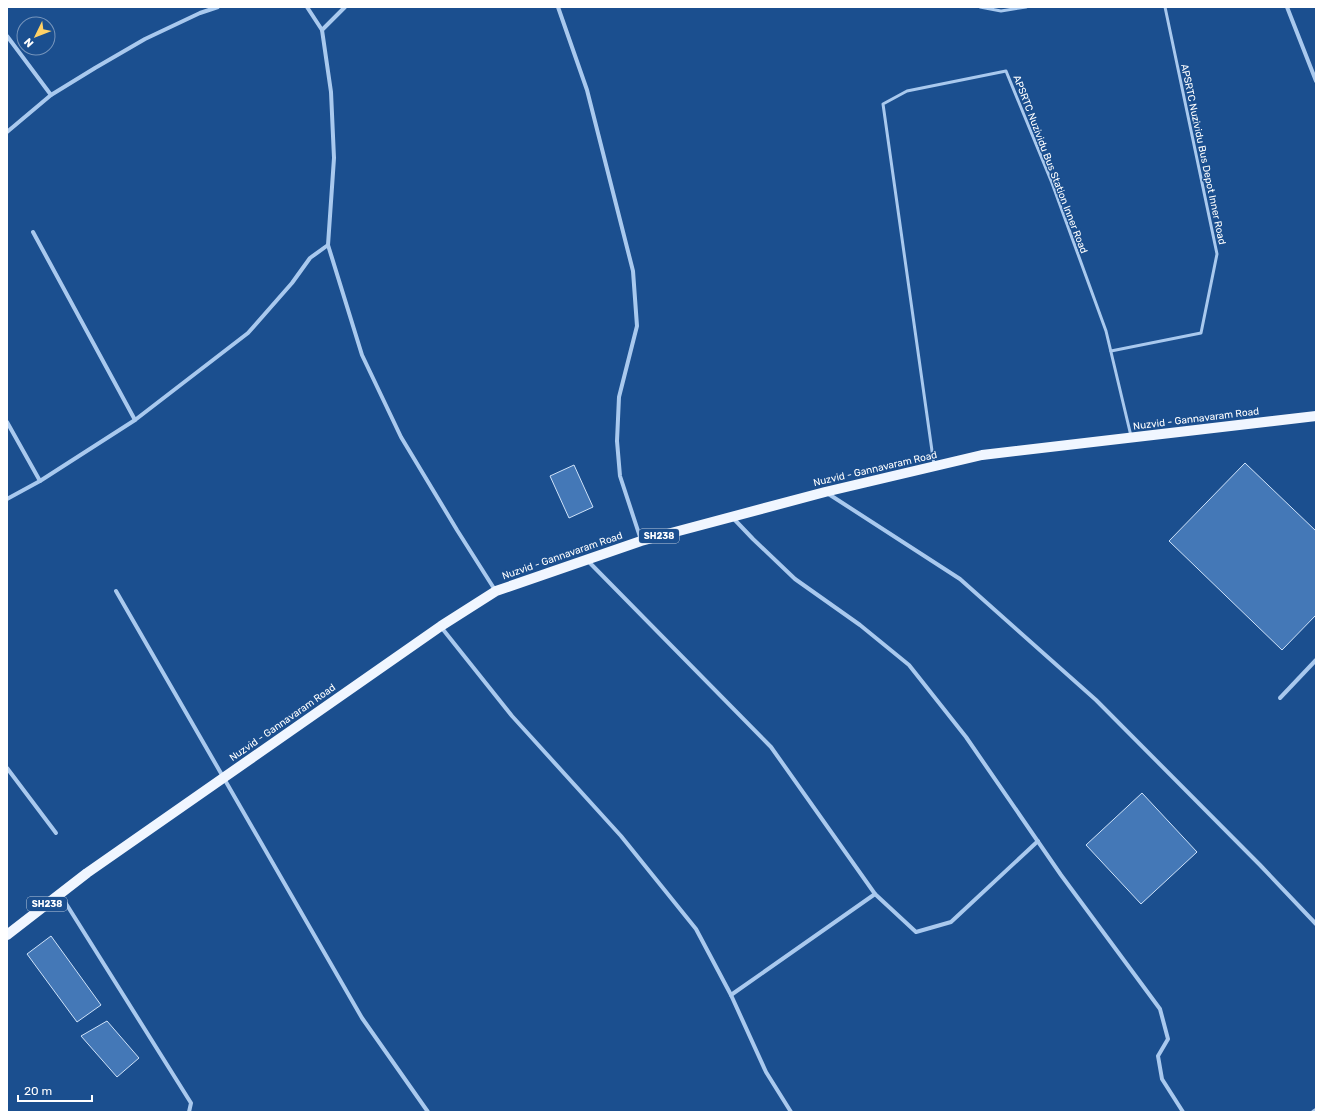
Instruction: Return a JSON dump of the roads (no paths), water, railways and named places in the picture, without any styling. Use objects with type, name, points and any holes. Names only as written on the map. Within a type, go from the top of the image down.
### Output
[{"type":"main road","name":"Nuzvid - Gannavaram Road","points":[[7,935],[87,873],[440,626],[496,590],[642,541],[825,492],[982,455],[1315,417]]},
{"type":"street","points":[[7,132],[52,95],[145,39],[200,13],[218,7]]},
{"type":"street","points":[[307,7],[322,30],[331,92],[334,158],[328,245],[362,355],[401,437],[457,530],[496,590]]},
{"type":"street","points":[[322,30],[345,7]]},
{"type":"street","points":[[558,7],[587,90],[633,271],[637,326],[619,397],[617,441],[620,476],[642,541]]},
{"type":"street","points":[[1287,7],[1316,81]]},
{"type":"street","points":[[7,36],[52,95]]},
{"type":"street","points":[[33,232],[135,420]]},
{"type":"street","points":[[7,499],[40,481],[135,420],[248,333],[292,283],[310,258],[328,245]]},
{"type":"street","points":[[7,422],[40,481]]},
{"type":"street","points":[[825,492],[960,580],[1096,700],[1260,865],[1316,924]]},
{"type":"street","points":[[732,517],[753,539],[796,578],[860,625],[909,665],[966,737],[1061,875],[1160,1009],[1168,1039],[1158,1056],[1162,1079],[1183,1112]]},
{"type":"street","points":[[586,559],[771,747],[875,894],[916,932],[951,922],[1038,841]]},
{"type":"street","points":[[116,591],[362,1018],[428,1112]]},
{"type":"street","points":[[440,626],[512,716],[621,836],[696,929],[731,995],[766,1072],[791,1112]]},
{"type":"street","points":[[1280,698],[1316,660]]},
{"type":"street","points":[[7,768],[56,833]]},
{"type":"street","points":[[60,894],[191,1103],[189,1112]]},
{"type":"street","points":[[731,995],[875,894]]},
{"type":"lane","points":[[980,7],[1001,11],[1026,7]]},
{"type":"lane","name":"APSRTC Nuzividu Bus Depot Inner Road","points":[[1111,351],[1201,333],[1217,254],[1165,7]]},
{"type":"lane","name":"APSRTC Nuzividu Bus Station Inner Road","points":[[934,466],[883,104],[907,91],[1006,71],[1052,183],[1106,331],[1131,438]]}]
